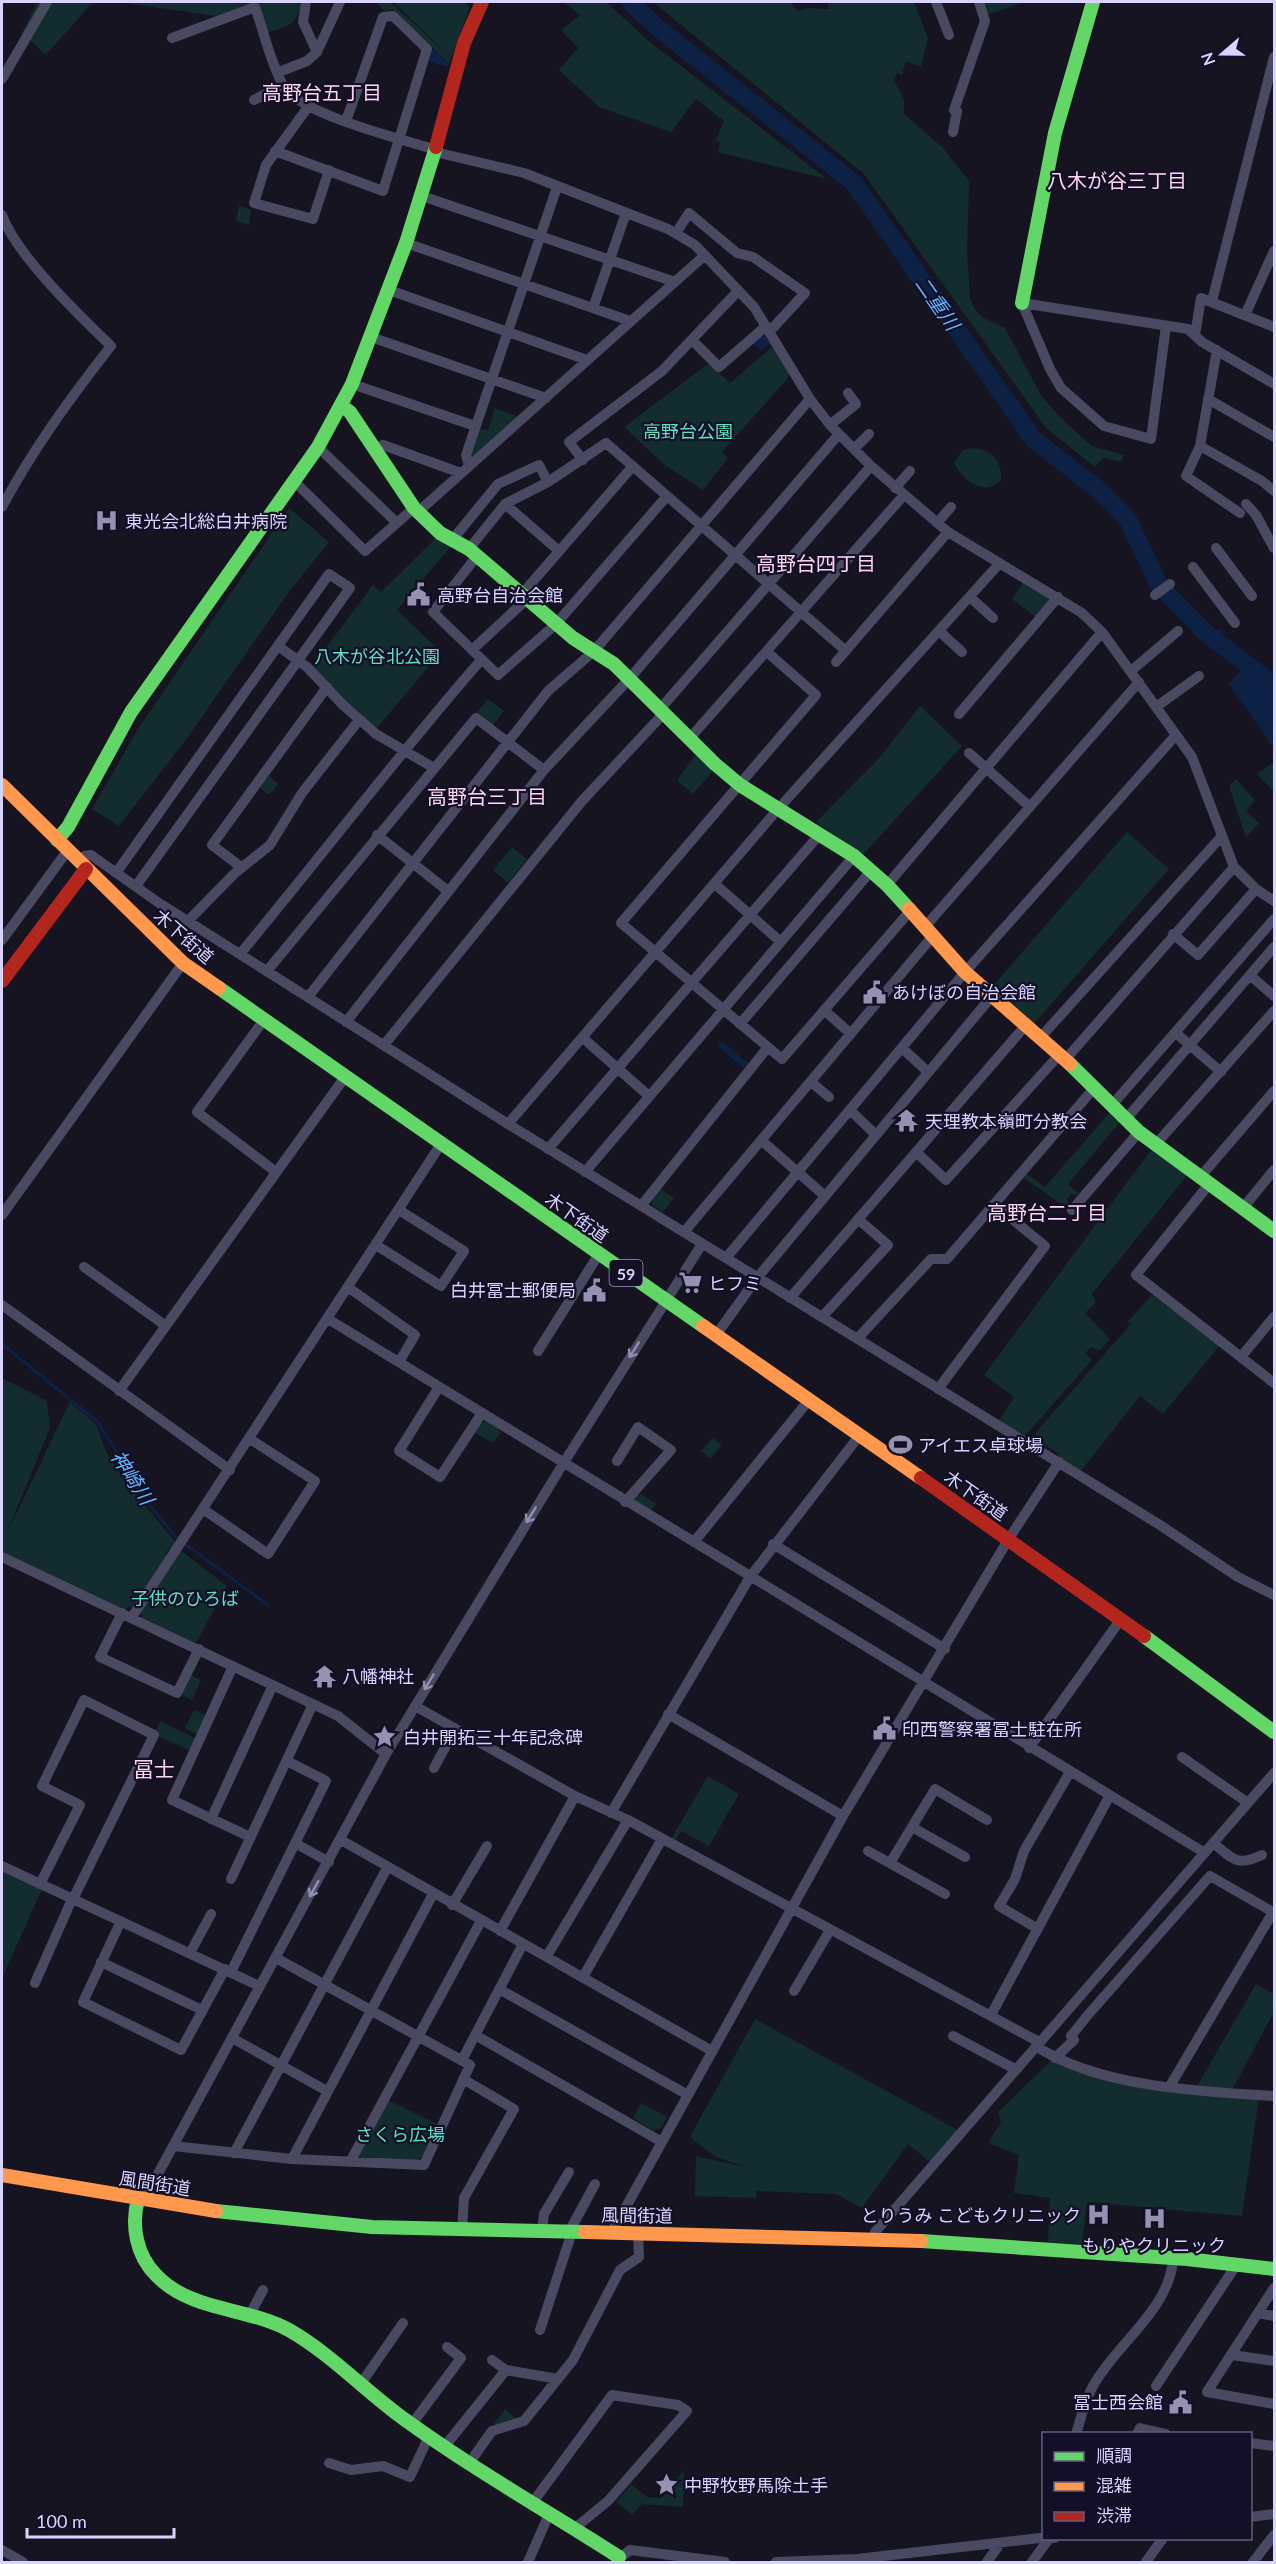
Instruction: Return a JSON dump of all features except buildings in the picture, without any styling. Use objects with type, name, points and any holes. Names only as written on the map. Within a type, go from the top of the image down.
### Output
[{"type":"street","points":[[2,79],[47,2]]},
{"type":"street","points":[[306,2],[303,22],[317,52]]},
{"type":"street","points":[[279,72],[307,61],[317,52],[340,2]]},
{"type":"street","points":[[57,840],[68,827],[131,712],[318,447],[342,406],[371,338],[406,243],[422,196],[464,43],[482,2]]},
{"type":"street","points":[[936,2],[948,35]]},
{"type":"street","points":[[952,132],[956,111],[986,21],[979,2]]},
{"type":"street","points":[[1093,2],[1055,133],[1022,303],[1050,369],[1061,388],[1104,426],[1151,439],[1166,326]]},
{"type":"street","points":[[172,38],[255,7],[283,85],[296,100],[308,107],[399,140],[524,173],[676,233],[705,255],[754,307],[810,399],[854,450],[948,532],[1058,597],[1082,613],[1102,632],[1192,757],[1234,867],[1256,889],[1275,901]]},
{"type":"street","points":[[276,151],[383,191],[427,48],[393,16],[383,17],[346,121]]},
{"type":"street","points":[[1212,301],[1275,57]]},
{"type":"street","points":[[254,100],[283,85]]},
{"type":"street","points":[[308,107],[266,165],[254,203],[313,219],[329,170]]},
{"type":"street","points":[[465,469],[466,455],[475,426],[557,187]]},
{"type":"street","points":[[422,196],[675,282]]},
{"type":"street","points":[[593,308],[626,213]]},
{"type":"street","points":[[676,233],[688,213],[737,253],[753,257],[805,293],[768,329],[720,367],[693,341]]},
{"type":"street","points":[[2,215],[7,230],[69,305],[111,346],[63,408],[21,471],[2,507]]},
{"type":"street","points":[[406,243],[630,321]]},
{"type":"street","points":[[1245,315],[1275,251]]},
{"type":"street","points":[[294,481],[366,551],[465,469],[705,255]]},
{"type":"street","points":[[388,290],[587,360]]},
{"type":"street","points":[[583,459],[569,442],[662,371],[693,341],[738,291]]},
{"type":"street","points":[[1195,335],[1201,298],[1275,327]]},
{"type":"street","points":[[1022,303],[1188,329],[1216,350],[1275,384]]},
{"type":"street","points":[[371,338],[546,398]]},
{"type":"street","points":[[1216,350],[1200,446],[1186,476],[1243,509],[1275,548]]},
{"type":"street","points":[[352,384],[475,426]]},
{"type":"street","points":[[831,426],[856,404],[848,393]]},
{"type":"street","points":[[308,997],[548,691],[594,651],[810,399]]},
{"type":"street","points":[[1208,399],[1275,437]]},
{"type":"street","points":[[342,406],[350,412],[416,510],[440,533],[453,538],[473,553],[556,624],[630,678],[740,785],[854,856],[887,885],[965,972],[1095,1087],[1139,1132],[1275,1231]]},
{"type":"street","points":[[346,1022],[544,770],[630,678],[839,434]]},
{"type":"street","points":[[854,450],[869,434]]},
{"type":"street","points":[[667,496],[556,624],[498,675],[433,612],[505,504],[548,482],[606,443],[846,651]]},
{"type":"street","points":[[373,448],[383,445],[465,469]]},
{"type":"street","points":[[1200,446],[1263,481],[1275,491]]},
{"type":"street","points":[[318,447],[397,523]]},
{"type":"street","points":[[453,538],[498,484],[539,465],[548,482]]},
{"type":"street","points":[[472,650],[524,597],[559,551],[633,466]]},
{"type":"street","points":[[384,1045],[574,810],[663,710],[768,584],[871,466]]},
{"type":"street","points":[[690,738],[801,612],[900,491],[910,471]]},
{"type":"street","points":[[505,504],[559,551]]},
{"type":"street","points":[[937,523],[951,507]]},
{"type":"street","points":[[836,662],[948,532]]},
{"type":"street","points":[[1216,548],[1252,596]]},
{"type":"street","points":[[508,1125],[778,809],[999,564]]},
{"type":"street","points":[[1193,567],[1235,623]]},
{"type":"street","points":[[116,873],[329,574],[350,588],[136,886]]},
{"type":"street","points":[[1155,595],[1170,584]]},
{"type":"street","points":[[970,597],[993,618]]},
{"type":"street","points":[[959,714],[1058,597]]},
{"type":"street","points":[[939,631],[962,652]]},
{"type":"street","points":[[1131,671],[1178,631]]},
{"type":"street","points":[[887,885],[1102,632]]},
{"type":"street","points":[[278,646],[298,660],[359,720],[434,768]]},
{"type":"street","points":[[767,652],[816,694],[621,923],[782,1059],[910,911]]},
{"type":"street","points":[[240,954],[309,873],[403,750],[481,660]]},
{"type":"street","points":[[1156,707],[1199,676]]},
{"type":"street","points":[[684,1232],[851,1034],[928,932],[1030,807],[1139,682]]},
{"type":"street","points":[[241,867],[212,845],[327,687]]},
{"type":"street","points":[[267,971],[377,835],[476,718],[544,770]]},
{"type":"street","points":[[188,921],[241,867],[270,845],[302,793],[359,720]]},
{"type":"street","points":[[726,1258],[965,972],[1176,735]]},
{"type":"street","points":[[969,753],[1030,807]]},
{"type":"street","name":"木下街道","points":[[2,785],[183,963],[1121,1619],[1275,1732]]},
{"type":"street","points":[[548,1149],[690,981],[820,834]]},
{"type":"street","points":[[377,835],[448,891]]},
{"type":"street","points":[[1040,1038],[1221,837]]},
{"type":"street","points":[[2,940],[68,850]]},
{"type":"street","points":[[2,981],[83,866],[88,854],[188,921],[508,1125],[1059,1462],[1238,1577],[1275,1595]]},
{"type":"street","points":[[585,1172],[854,856]]},
{"type":"street","points":[[916,1152],[946,1180],[1062,1057],[1234,867]]},
{"type":"street","points":[[740,1024],[871,871]]},
{"type":"street","points":[[715,884],[781,942]]},
{"type":"street","points":[[1173,934],[1198,955],[1256,889]]},
{"type":"street","points":[[1112,1105],[1177,1034],[1275,919]]},
{"type":"street","points":[[1126,1119],[1275,946]]},
{"type":"street","points":[[2,1215],[183,963]]},
{"type":"street","points":[[1251,976],[1275,996]]},
{"type":"street","points":[[716,1335],[758,1278],[992,996]]},
{"type":"street","points":[[824,1010],[851,1034]]},
{"type":"street","points":[[1156,1144],[1275,1011]]},
{"type":"street","points":[[263,1021],[197,1112],[276,1172]]},
{"type":"street","points":[[790,1298],[1026,1025]]},
{"type":"street","points":[[1177,1034],[1221,1072]]},
{"type":"street","points":[[583,1038],[649,1096]]},
{"type":"street","points":[[641,1206],[768,1047]]},
{"type":"street","points":[[902,1048],[928,1072]]},
{"type":"street","points":[[119,1391],[345,1077]]},
{"type":"street","points":[[810,1082],[829,1097]]},
{"type":"street","points":[[858,1338],[931,1259],[947,1259],[1095,1087]]},
{"type":"street","points":[[1275,1091],[1136,1275],[1275,1383]]},
{"type":"street","points":[[850,1110],[876,1135]]},
{"type":"street","points":[[1072,1209],[1139,1132]]},
{"type":"street","points":[[761,1140],[825,1196]]},
{"type":"street","points":[[199,1649],[177,1693],[100,1658],[127,1615],[230,1470],[441,1144]]},
{"type":"street","points":[[1243,1208],[1275,1170]]},
{"type":"street","points":[[938,1389],[1045,1246],[995,1205]]},
{"type":"street","points":[[376,1245],[441,1286],[464,1251],[399,1210]]},
{"type":"street","points":[[822,1317],[888,1245],[858,1219]]},
{"type":"street","points":[[702,1244],[563,1464],[386,1755],[142,2200],[134,2224],[146,2262],[155,2275],[183,2296],[250,2314],[288,2329],[320,2350],[360,2385],[429,2436],[575,2528],[620,2561],[630,2550],[725,2562]]},
{"type":"street","points":[[538,1351],[599,1254]]},
{"type":"street","points":[[84,1267],[166,1326]]},
{"type":"street","points":[[349,1288],[415,1335],[399,1362]]},
{"type":"street","points":[[2,1305],[230,1470]]},
{"type":"street","points":[[1241,1357],[1275,1317]]},
{"type":"street","points":[[328,1319],[1205,1854]]},
{"type":"street","points":[[439,1387],[399,1451],[440,1477],[482,1413]]},
{"type":"street","points":[[694,1542],[809,1400]]},
{"type":"street","points":[[617,1461],[638,1426],[671,1450],[625,1502]]},
{"type":"street","points":[[611,1813],[750,1577],[773,1544],[859,1436]]},
{"type":"street","points":[[203,1509],[268,1554],[315,1481],[250,1439]]},
{"type":"street","points":[[612,2232],[843,1816],[945,1649],[1008,1540],[1059,1462]]},
{"type":"street","points":[[773,1544],[945,1649]]},
{"type":"street","points":[[2,1557],[338,1716],[386,1755]]},
{"type":"street","points":[[1029,1748],[1121,1619]]},
{"type":"street","points":[[233,1666],[172,1800],[250,1837]]},
{"type":"street","points":[[211,1819],[273,1685]]},
{"type":"street","points":[[35,1983],[72,1899],[154,1735],[84,1700],[42,1786],[80,1805],[40,1884]]},
{"type":"street","points":[[231,1879],[313,1704]]},
{"type":"street","points":[[415,1706],[575,1796],[628,1820],[991,2015],[1038,2044],[1055,2058],[1088,2072],[1170,2086],[1184,2091],[1275,2096]]},
{"type":"street","points":[[668,1714],[843,1816]]},
{"type":"street","points":[[434,1768],[455,1729]]},
{"type":"street","points":[[1182,1757],[1248,1803]]},
{"type":"street","points":[[121,1921],[83,2002],[181,2050],[202,2010],[228,1970],[326,1781],[287,1761]]},
{"type":"street","points":[[1038,1929],[999,1906],[1015,1879],[1024,1851],[1070,1772]]},
{"type":"street","points":[[874,2238],[874,2232],[1275,1773]]},
{"type":"street","points":[[890,1863],[935,1789],[987,1820]]},
{"type":"street","points":[[500,1931],[575,1796]]},
{"type":"street","points":[[991,2015],[1109,1797]]},
{"type":"street","points":[[547,1956],[628,1820]]},
{"type":"street","points":[[912,1827],[965,1857]]},
{"type":"street","points":[[583,1977],[662,1839]]},
{"type":"street","points":[[341,1840],[712,2051]]},
{"type":"street","points":[[295,1843],[329,1862]]},
{"type":"street","points":[[1214,1843],[1237,1862],[1247,1862],[1262,1855]]},
{"type":"street","points":[[452,1905],[487,1846]]},
{"type":"street","points":[[868,1851],[945,1894]]},
{"type":"street","points":[[2,1866],[259,1986]]},
{"type":"street","points":[[234,2153],[387,1868]]},
{"type":"street","points":[[1055,2058],[1074,2040],[1071,2036],[1087,2016],[1210,1876],[1273,1912],[1170,2086]]},
{"type":"street","points":[[292,2159],[433,1894]]},
{"type":"street","points":[[190,1953],[211,1914]]},
{"type":"street","points":[[350,2162],[481,1921]]},
{"type":"street","points":[[794,1991],[830,1930]]},
{"type":"street","points":[[462,2060],[523,1944]]},
{"type":"street","points":[[173,2146],[292,2159],[424,2165],[470,2065],[420,2035],[276,1958]]},
{"type":"street","points":[[101,1962],[202,2010]]},
{"type":"street","points":[[499,1989],[688,2095]]},
{"type":"street","points":[[475,2035],[662,2142]]},
{"type":"street","points":[[953,2036],[1015,2069]]},
{"type":"street","points":[[232,2038],[327,2091]]},
{"type":"street","points":[[462,2231],[464,2198],[514,2109],[463,2079]]},
{"type":"street","points":[[542,2231],[544,2214],[569,2172]]},
{"type":"street","name":"風間街道","points":[[2,2175],[142,2200],[279,2219],[372,2227],[462,2231],[874,2238],[1237,2264],[1275,2270]]},
{"type":"street","points":[[540,2330],[571,2232],[594,2184]]},
{"type":"street","points":[[470,2462],[492,2431],[524,2421],[573,2360],[620,2270],[639,2257],[638,2233]]},
{"type":"street","points":[[1076,2432],[1092,2386],[1162,2295],[1171,2278],[1173,2260]]},
{"type":"street","points":[[1155,2386],[1237,2264]]},
{"type":"street","points":[[1275,2288],[1207,2392],[1275,2404]]},
{"type":"street","points":[[250,2314],[263,2290]]},
{"type":"street","points":[[1258,2313],[1275,2316]]},
{"type":"street","points":[[360,2385],[403,2324]]},
{"type":"street","points":[[412,2424],[461,2358],[447,2347]]},
{"type":"street","points":[[1232,2355],[1275,2361]]},
{"type":"street","points":[[492,2360],[506,2370],[558,2379]]},
{"type":"street","points":[[445,2446],[506,2370]]},
{"type":"street","points":[[533,2502],[612,2395],[678,2405],[687,2411],[608,2501],[575,2528]]},
{"type":"street","points":[[1138,2432],[1140,2428],[1161,2432]]},
{"type":"street","points":[[329,2463],[351,2470],[383,2466],[410,2477],[429,2436]]},
{"type":"street","points":[[1252,2443],[1275,2446]]},
{"type":"street","points":[[528,2562],[550,2512]]},
{"type":"street","points":[[1252,2517],[1275,2514]]},
{"type":"street","points":[[1253,2562],[1275,2535]]},
{"type":"street","points":[[776,2562],[857,2559],[999,2544],[1042,2537]]},
{"type":"street","points":[[1032,2562],[1045,2540]]},
{"type":"street","points":[[1146,2562],[1162,2540]]},
{"type":"street","points":[[987,2562],[999,2544]]},
{"type":"street","points":[[2,2550],[23,2562]]},
{"type":"green space","points":[[37,2],[93,2],[46,55],[22,33]]},
{"type":"green space","points":[[119,2],[255,2],[216,16]]},
{"type":"green space","points":[[257,2],[302,2],[291,23],[268,32]]},
{"type":"green space","points":[[375,2],[390,2],[450,56],[393,2],[465,2],[470,7],[449,64],[393,9],[385,11]]},
{"type":"green space","points":[[564,2],[606,2],[650,42],[827,179],[718,152],[720,142],[716,140],[724,121],[696,99],[671,132],[599,107],[559,70],[578,48],[561,30],[580,15]]},
{"type":"green space","points":[[653,2],[791,2],[797,11],[808,8],[829,9],[827,2],[914,2],[928,38],[921,67],[906,61],[902,75],[897,73],[894,80],[904,99],[904,114],[943,148],[969,181],[967,250],[970,298],[974,308],[982,317],[1005,328],[1042,397],[1065,422],[1092,446],[1124,455],[1121,462],[1103,458],[1095,467],[1046,428],[864,174]]},
{"type":"green space","points":[[983,2],[1023,2],[990,14],[987,13]]},
{"type":"green space","points":[[239,206],[251,210],[249,225],[236,221]]},
{"type":"green space","name":"高野台公園","points":[[774,345],[789,373],[788,378],[722,452],[728,458],[703,490],[666,466],[624,427],[709,363],[730,383]]},
{"type":"green space","points":[[495,408],[519,417],[474,457],[470,455],[479,429],[488,430]]},
{"type":"green space","points":[[973,448],[986,451],[998,462],[1001,480],[994,485],[981,487],[975,485],[968,481],[954,463],[963,450]]},
{"type":"green space","points":[[289,508],[329,542],[288,593],[188,737],[119,826],[92,809],[138,729]]},
{"type":"green space","name":"八木が谷北公園","points":[[436,538],[452,545],[397,610],[441,652],[376,729],[344,701],[312,666],[373,585],[381,592]]},
{"type":"green space","points":[[1023,583],[1048,596],[1049,601],[1036,617],[1012,599]]},
{"type":"green space","points":[[488,699],[504,711],[492,726],[476,713]]},
{"type":"green space","points":[[920,706],[962,746],[862,856],[816,822],[880,757]]},
{"type":"green space","points":[[698,752],[714,770],[693,794],[677,780]]},
{"type":"green space","points":[[1274,762],[1274,792],[1257,774]]},
{"type":"green space","points":[[269,776],[278,784],[269,795],[260,788]]},
{"type":"green space","points":[[1236,779],[1255,800],[1246,811],[1259,823],[1246,838],[1229,786]]},
{"type":"green space","points":[[1127,832],[1169,869],[1033,1025],[991,988]]},
{"type":"green space","points":[[512,847],[527,859],[508,883],[493,870]]},
{"type":"green space","points":[[1110,1112],[1120,1122],[1068,1184],[1080,1195],[1071,1194],[1067,1199],[1071,1206],[1068,1209],[1024,1178],[1027,1174],[1045,1187]]},
{"type":"green space","points":[[1151,1150],[1188,1174],[1092,1294],[1096,1302],[1085,1313],[1110,1339],[1099,1351],[1091,1347],[1085,1353],[1092,1360],[1024,1437],[998,1422],[1014,1397],[984,1375]]},
{"type":"green space","points":[[660,1189],[674,1198],[663,1212],[653,1206],[652,1200]]},
{"type":"green space","points":[[1152,1295],[1220,1345],[1163,1414],[1140,1396],[1080,1472],[1057,1459],[1059,1454],[1036,1439],[1036,1432],[1131,1324],[1127,1322]]},
{"type":"green space","points":[[2,1378],[47,1401],[50,1428],[6,1535],[70,1402],[96,1424],[106,1452],[129,1486],[176,1543],[165,1553],[166,1557],[134,1605],[124,1609],[2,1552]]},
{"type":"green space","points":[[487,1421],[498,1428],[500,1434],[493,1443],[475,1433],[480,1423]]},
{"type":"green space","points":[[713,1438],[722,1445],[710,1459],[701,1451]]},
{"type":"green space","points":[[638,1492],[656,1504],[649,1514],[631,1502]]},
{"type":"green space","name":"子供のひろば","points":[[179,1549],[227,1586],[196,1643],[143,1618],[140,1609]]},
{"type":"green space","points":[[191,1675],[201,1680],[192,1700],[182,1695]]},
{"type":"green space","points":[[194,1710],[208,1716],[198,1735],[185,1728]]},
{"type":"green space","points":[[160,1721],[196,1739],[191,1751],[154,1734]]},
{"type":"green space","points":[[708,1776],[739,1794],[709,1846],[681,1831],[675,1841],[671,1839]]},
{"type":"green space","points":[[2,1871],[42,1889],[2,1978]]},
{"type":"green space","points":[[1256,1984],[1274,1994],[1274,2012],[1232,2090],[1196,2088]]},
{"type":"green space","points":[[755,2019],[958,2130],[930,2162],[908,2144],[862,2208],[836,2194],[757,2191],[756,2198],[695,2196],[696,2156],[749,2168],[716,2157],[692,2139],[691,2135]]},
{"type":"green space","points":[[1051,2061],[1087,2074],[1259,2097],[1242,2216],[1087,2202],[1082,2244],[1048,2242],[1050,2198],[1014,2193],[1019,2155],[988,2143],[1001,2122],[998,2112]]},
{"type":"green space","name":"さくら広場","points":[[388,2100],[439,2125],[423,2156],[418,2160],[361,2159],[358,2156]]},
{"type":"green space","points":[[641,2103],[667,2117],[661,2128],[654,2131],[633,2118]]},
{"type":"green space","points":[[505,2409],[517,2419],[495,2425],[494,2424]]},
{"type":"green space","points":[[684,2470],[683,2507],[642,2504],[632,2515],[616,2502],[631,2484],[647,2497],[662,2498]]},
{"type":"water","points":[[433,49],[449,64],[448,67],[428,61]]},
{"type":"water","points":[[762,334],[768,335],[771,343],[761,351],[753,343]]},
{"type":"water","points":[[1243,670],[1274,694],[1274,748],[1228,683]]},
{"type":"water","points":[[722,1041],[749,1064],[744,1069],[718,1046]]},
{"type":"waterway","name":"二重川","points":[[630,2],[658,28],[854,183],[1034,440],[1098,489],[1127,518],[1159,585],[1206,633],[1274,685]]},
{"type":"waterway","points":[[1210,636],[1221,630]]},
{"type":"waterway","name":"神崎川","points":[[2,1344],[98,1422],[150,1506],[177,1538],[269,1606]]},
{"type":"traffic: fast","points":[[1022,303],[1055,133],[1093,2]]},
{"type":"traffic: fast","points":[[57,840],[68,827],[131,712],[318,447],[352,384],[406,243],[436,147]]},
{"type":"traffic: fast","points":[[342,406],[350,412],[414,508],[440,533],[469,549],[573,638],[614,664],[715,764],[740,785],[854,856],[887,885],[909,909]]},
{"type":"traffic: fast","points":[[219,988],[703,1326]]},
{"type":"traffic: fast","points":[[1070,1064],[1139,1132],[1274,1231]]},
{"type":"traffic: fast","points":[[1144,1636],[1274,1732]]},
{"type":"traffic: fast","points":[[138,2199],[135,2229],[140,2249],[149,2267],[170,2287],[202,2303],[255,2317],[289,2330],[334,2361],[390,2408],[430,2437],[483,2473],[619,2557]]},
{"type":"traffic: fast","points":[[216,2211],[372,2227],[585,2232]]},
{"type":"traffic: fast","points":[[921,2241],[1187,2259],[1274,2269]]},
{"type":"traffic: slow","points":[[2,785],[183,963],[219,988]]},
{"type":"traffic: slow","points":[[909,909],[965,972],[1070,1064]]},
{"type":"traffic: slow","points":[[703,1326],[921,1478]]},
{"type":"traffic: slow","points":[[2,2175],[216,2211]]},
{"type":"traffic: slow","points":[[585,2232],[921,2241]]},
{"type":"traffic: jam","points":[[436,147],[464,43],[482,2]]},
{"type":"traffic: jam","points":[[2,981],[86,869]]},
{"type":"traffic: jam","points":[[921,1478],[1144,1636]]},
{"type":"place","name":"東光会北総白井病院","points":[[107,521]]},
{"type":"place","name":"高野台自治会館","points":[[419,595]]},
{"type":"place","name":"あけぼの自治会館","points":[[874,992]]},
{"type":"place","name":"天理教本嶺町分教会","points":[[907,1121]]},
{"type":"place","name":"ヒフミ","points":[[690,1283]]},
{"type":"place","name":"白井冨士郵便局","points":[[594,1290]]},
{"type":"place","name":"アイエス卓球場","points":[[900,1445]]},
{"type":"place","name":"八幡神社","points":[[324,1676]]},
{"type":"place","name":"印西警察署冨士駐在所","points":[[884,1729]]},
{"type":"place","name":"白井開拓三十年記念碑","points":[[385,1737]]},
{"type":"place","name":"とりうみ こどもクリニック","points":[[1099,2215]]},
{"type":"place","name":"もりやクリニック","points":[[1154,2219]]},
{"type":"place","name":"冨士西会館","points":[[1181,2402]]},
{"type":"place","name":"中野牧野馬除土手","points":[[666,2485]]},
{"type":"district","name":"高野台五丁目","points":[[322,92]]},
{"type":"district","name":"八木が谷三丁目","points":[[1117,180]]},
{"type":"district","name":"高野台四丁目","points":[[816,563]]},
{"type":"district","name":"高野台三丁目","points":[[487,796]]},
{"type":"district","name":"高野台二丁目","points":[[1047,1212]]},
{"type":"district","name":"冨士","points":[[154,1768]]}]
